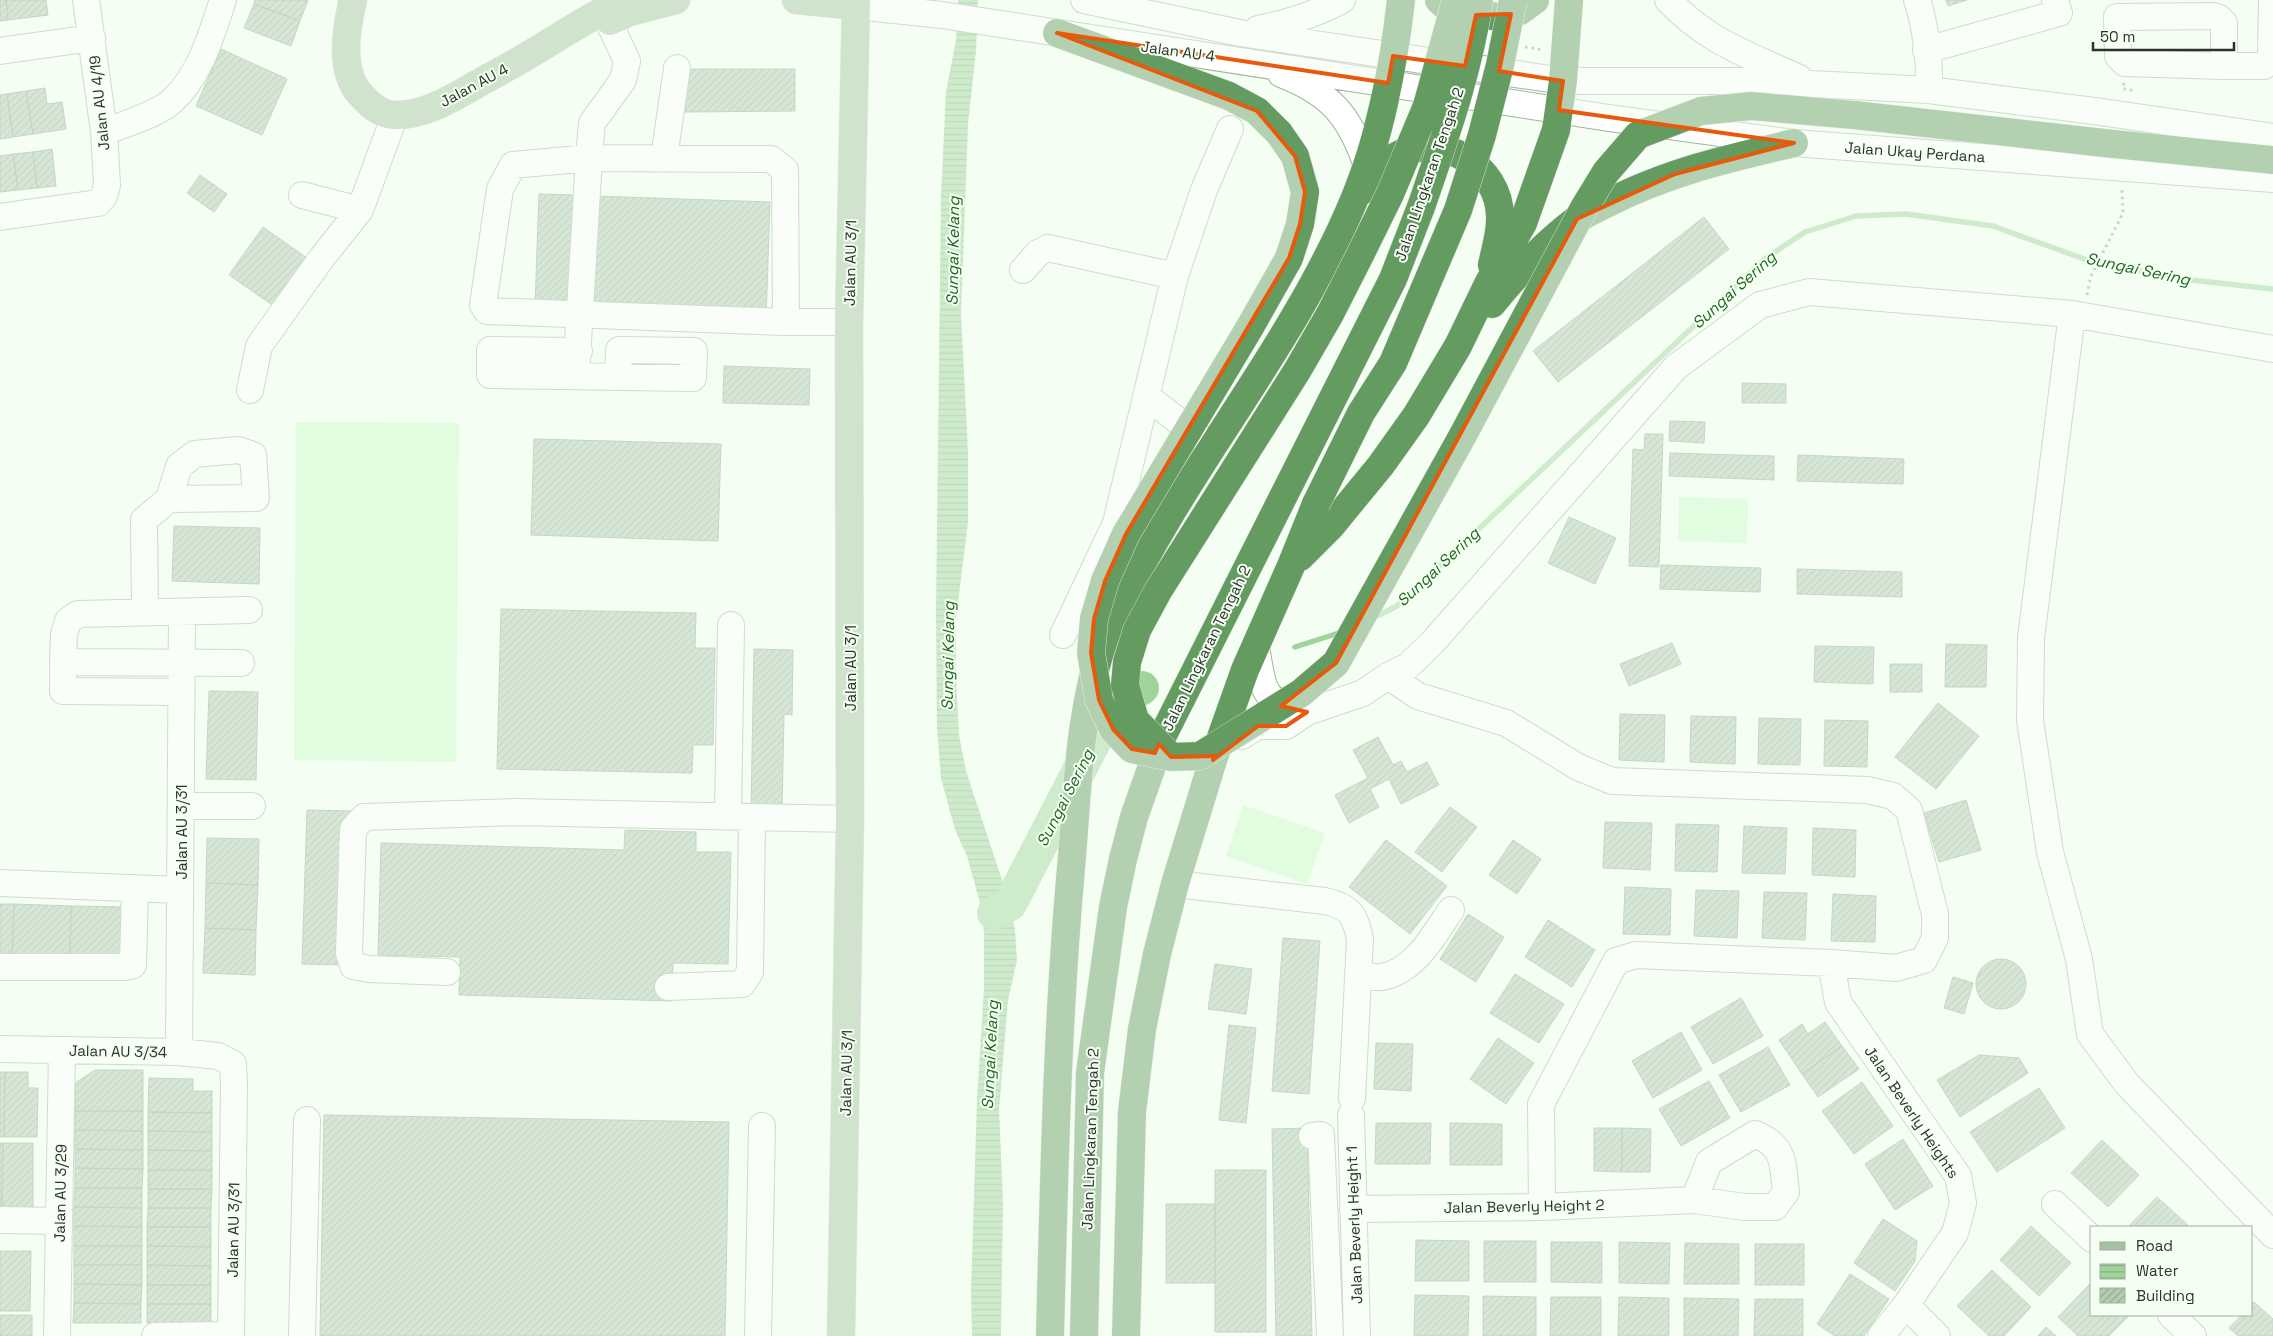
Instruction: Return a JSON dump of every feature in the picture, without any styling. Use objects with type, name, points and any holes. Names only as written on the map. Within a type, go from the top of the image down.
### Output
[{"type":"highway","points":[[1050,1336],[1054,1174],[1066,910],[1084,720],[1106,635],[1158,532],[1297,312],[1354,199],[1388,83],[1401,0]]},
{"type":"highway","points":[[1440,0],[1449,9],[1498,17],[1520,11],[1535,0]]},
{"type":"highway","points":[[1171,757],[1135,720],[1125,685],[1127,662],[1137,630],[1158,591],[1297,371],[1330,314],[1358,259],[1390,194],[1427,106],[1456,0]]},
{"type":"highway","name":"Jalan Lingkaran Tengah 2","points":[[1084,1336],[1090,1073],[1113,907],[1123,859],[1149,770],[1163,735],[1393,278],[1421,207],[1448,127],[1467,58],[1479,0]]},
{"type":"highway","points":[[1126,1336],[1132,1112],[1144,1020],[1156,954],[1175,884],[1213,760],[1245,670],[1316,504],[1361,413],[1393,363],[1458,210],[1482,135],[1498,74],[1513,0]]},
{"type":"highway","points":[[1291,566],[1331,526],[1381,465],[1416,416],[1458,346],[1488,284],[1523,223],[1556,130],[1563,81],[1569,0]]},
{"type":"highway","points":[[1057,33],[1229,96],[1257,111],[1279,132],[1294,156],[1305,192],[1300,224],[1288,258],[1250,327],[1126,534],[1105,581],[1094,619],[1091,653],[1097,691],[1099,700],[1113,729],[1132,749],[1171,757],[1200,756],[1301,693],[1336,664],[1431,495],[1584,208],[1606,172],[1638,135],[1701,111],[1751,106],[1854,115],[2113,144],[2271,142]]},
{"type":"highway","points":[[1458,346],[1525,265],[1576,220],[1634,190],[1675,174],[1704,165],[1794,144]]},
{"type":"highway","points":[[1354,199],[1381,169],[1398,155],[1424,147],[1462,154],[1486,175],[1499,202],[1500,218],[1488,284]]},
{"type":"main road","points":[[353,0],[347,31],[347,61],[350,78],[358,93],[370,104],[382,112],[395,115]]},
{"type":"main road","name":"Jalan AU 4","points":[[395,115],[417,112],[444,103],[533,53],[565,32],[613,10],[630,12],[676,0]]},
{"type":"main road","name":"Jalan AU 4","points":[[796,0],[856,3]]},
{"type":"main road","name":"Jalan AU 3/1","points":[[841,1336],[850,819],[849,322],[856,3]]},
{"type":"street","name":"Jalan AU 4/19","points":[[0,217],[98,203],[104,196],[108,185],[104,132],[86,0]]},
{"type":"street","points":[[104,132],[138,120],[170,103],[193,75],[209,43],[224,0]]},
{"type":"street","points":[[1240,33],[1293,22],[1324,10],[1342,0]]},
{"type":"street","points":[[1668,0],[1686,18],[1722,43],[1815,85]]},
{"type":"street","points":[[1917,0],[1925,24],[1926,50],[1930,74],[1929,90]]},
{"type":"street","points":[[1926,50],[2059,13],[2054,0]]},
{"type":"street","points":[[2224,66],[2224,23],[2219,18],[2111,9],[2118,56],[2125,63],[2224,66],[2264,66],[2270,56],[2272,0]]},
{"type":"street","name":"Jalan AU 4","points":[[1094,1],[1240,33],[1563,81]]},
{"type":"street","name":"Jalan AU 4","points":[[856,3],[1560,110]]},
{"type":"street","points":[[576,376],[592,123],[623,80],[627,61],[613,10]]},
{"type":"street","points":[[0,51],[92,38]]},
{"type":"street","points":[[1252,62],[1291,77],[1324,96],[1337,107],[1357,136],[1366,163]]},
{"type":"street","points":[[664,158],[676,68]]},
{"type":"street","points":[[1563,81],[1693,80],[1929,90],[2094,111],[2271,142]]},
{"type":"street","name":"Jalan Ukay Perdana","points":[[1560,110],[1794,144],[2121,166],[2273,179]]},
{"type":"street","points":[[250,390],[259,346],[321,259],[360,210],[395,115]]},
{"type":"street","points":[[1063,635],[1116,523],[1175,276],[1204,190],[1230,129]]},
{"type":"street","points":[[786,322],[785,170],[771,159],[589,158],[513,165],[500,189],[483,305],[486,311],[786,322],[849,322]]},
{"type":"street","points":[[302,195],[360,210]]},
{"type":"street","points":[[1023,270],[1038,253],[1048,248],[1175,276]]},
{"type":"street","points":[[1213,760],[1258,726],[1286,726],[1307,712],[1364,693],[1388,676],[1408,666],[1432,644],[1676,367],[1760,305],[1809,292],[2072,314],[2273,349]]},
{"type":"street","points":[[2072,314],[2031,638],[2030,720],[2050,852],[2079,960],[2090,1034],[2127,1084],[2273,1235]]},
{"type":"street","points":[[579,351],[490,350],[490,375],[618,377]]},
{"type":"street","points":[[1146,396],[1212,447]]},
{"type":"street","points":[[145,613],[144,520],[169,499]]},
{"type":"street","points":[[181,692],[63,691],[64,634],[68,621],[78,614],[248,610]]},
{"type":"street","name":"Jalan AU 3/31","points":[[179,1052],[182,612]]},
{"type":"street","points":[[668,987],[742,984],[750,972],[740,817],[731,625]]},
{"type":"street","points":[[1256,648],[1264,690],[1269,698],[1291,708],[1307,712]]},
{"type":"street","points":[[63,662],[241,663]]},
{"type":"street","points":[[1388,676],[1418,696],[1506,723],[1578,767],[1612,781],[1867,790],[1893,796],[1909,810],[1935,914],[1935,938],[1924,960],[1896,968],[1831,963],[1636,955],[1616,961],[1541,1104],[1542,1206]]},
{"type":"street","points":[[181,806],[252,806]]},
{"type":"street","points":[[447,972],[369,969],[353,966],[349,953],[353,829],[364,817],[516,812],[850,819]]},
{"type":"street","points":[[0,883],[180,890]]},
{"type":"street","name":"Jalan Beverly Height 1","points":[[1175,884],[1325,900],[1343,906],[1356,919],[1360,939],[1351,1106],[1357,1336]]},
{"type":"street","points":[[0,967],[126,967],[133,965],[135,888]]},
{"type":"street","points":[[1358,975],[1382,977],[1409,966],[1434,936],[1451,910]]},
{"type":"street","name":"Jalan Beverly Heights","points":[[1831,963],[1838,1002],[1958,1176],[1963,1203],[1956,1233],[1906,1305],[1881,1336]]},
{"type":"street","name":"Jalan AU 3/34","points":[[0,1049],[179,1052],[218,1056],[233,1064]]},
{"type":"street","name":"Jalan AU 3/29","points":[[57,1336],[62,1050]]},
{"type":"street","name":"Jalan AU 3/31","points":[[231,1336],[233,1064]]},
{"type":"street","points":[[302,1336],[307,1120]]},
{"type":"street","points":[[758,1336],[762,1126]]},
{"type":"street","points":[[1312,1136],[1321,1135],[1330,1336]]},
{"type":"street","name":"Jalan Beverly Height 2","points":[[1354,1209],[1542,1206],[1694,1200]]},
{"type":"street","points":[[2055,1204],[2090,1237]]},
{"type":"street","points":[[0,1220],[60,1221]]},
{"type":"street","points":[[1906,1305],[1937,1336]]},
{"type":"street","points":[[2172,1316],[2194,1336]]},
{"type":"street","points":[[156,1336],[231,1336]]},
{"type":"path","points":[[2094,270],[2122,213],[2121,166]]},
{"type":"highlighted area","points":[[1511,14],[1499,71],[1563,81],[1559,110],[1794,143],[1675,174],[1577,219],[1336,663],[1281,706],[1307,712],[1286,726],[1258,726],[1213,760],[1215,756],[1171,757],[1159,744],[1155,753],[1132,749],[1113,729],[1099,700],[1091,653],[1094,619],[1105,581],[1126,534],[1289,258],[1300,224],[1305,192],[1295,156],[1257,111],[1057,33],[1388,83],[1393,56],[1465,66],[1476,15]]},
{"type":"shaded area","points":[[296,422],[459,423],[456,762],[294,760]]},
{"type":"shaded area","points":[[1679,497],[1748,499],[1747,543],[1678,541]]},
{"type":"shaded area","points":[[1243,805],[1325,833],[1307,884],[1226,856]]},
{"type":"water","name":"Sungai Kelang","points":[[958,0],[978,0],[976,51],[968,124],[961,313],[968,452],[968,522],[956,619],[956,680],[959,735],[966,771],[1010,904],[1015,930],[1017,960],[1008,1000],[999,1109],[1003,1201],[1001,1336],[972,1336],[971,1291],[977,1100],[984,989],[984,932],[980,903],[967,856],[955,830],[941,778],[937,729],[936,612],[941,196],[946,92],[956,40]]},
{"type":"building","points":[[0,0],[6,0],[8,20],[0,21]]},
{"type":"building","points":[[6,0],[46,0],[48,15],[8,20]]},
{"type":"building","points":[[255,0],[308,0],[300,21],[254,4]]},
{"type":"building","points":[[1946,0],[1967,0],[1948,6]]},
{"type":"building","points":[[254,4],[300,21],[291,46],[244,28]]},
{"type":"building","points":[[221,49],[287,79],[262,135],[196,106]]},
{"type":"building","points":[[685,69],[795,69],[795,111],[685,112]]},
{"type":"building","points":[[45,88],[47,104],[62,102],[66,129],[33,134],[26,91]]},
{"type":"building","points":[[26,91],[33,134],[13,137],[7,94]]},
{"type":"building","points":[[7,94],[13,137],[0,139],[0,95]]},
{"type":"building","points":[[52,149],[56,186],[37,188],[33,152]]},
{"type":"building","points":[[33,152],[37,188],[18,190],[13,154]]},
{"type":"building","points":[[13,154],[18,190],[0,192],[0,156]]},
{"type":"building","points":[[200,175],[227,194],[214,212],[187,193]]},
{"type":"building","points":[[539,194],[577,195],[572,308],[535,306]]},
{"type":"building","points":[[594,196],[770,202],[766,320],[589,313]]},
{"type":"building","points":[[1704,217],[1729,249],[1558,382],[1533,351]]},
{"type":"building","points":[[263,227],[314,263],[281,311],[229,275]]},
{"type":"building","points":[[724,366],[810,369],[809,405],[723,403]]},
{"type":"building","points":[[1742,383],[1786,384],[1786,403],[1742,403]]},
{"type":"building","points":[[1670,421],[1705,422],[1704,443],[1669,441]]},
{"type":"building","points":[[1645,434],[1663,434],[1659,567],[1629,566],[1633,449],[1644,450]]},
{"type":"building","points":[[534,439],[721,444],[718,541],[531,535]]},
{"type":"building","points":[[1670,453],[1774,456],[1774,480],[1669,476]]},
{"type":"building","points":[[1798,455],[1904,459],[1903,484],[1797,481]]},
{"type":"building","points":[[1569,517],[1616,538],[1595,584],[1548,563]]},
{"type":"building","points":[[174,526],[260,528],[259,584],[172,581]]},
{"type":"building","points":[[1661,565],[1761,568],[1760,592],[1660,589]]},
{"type":"building","points":[[1797,569],[1902,572],[1902,597],[1797,594]]},
{"type":"building","points":[[501,609],[696,613],[695,648],[715,648],[713,745],[693,745],[692,773],[497,769]]},
{"type":"building","points":[[1672,643],[1681,664],[1629,686],[1620,664]]},
{"type":"building","points":[[1946,644],[1987,645],[1986,687],[1945,687]]},
{"type":"building","points":[[1815,646],[1874,647],[1873,684],[1814,682]]},
{"type":"building","points":[[754,649],[793,650],[792,715],[784,714],[782,811],[751,811]]},
{"type":"building","points":[[1890,664],[1922,664],[1922,692],[1890,692]]},
{"type":"building","points":[[209,691],[258,692],[256,780],[206,779]]},
{"type":"building","points":[[1938,703],[1979,736],[1936,789],[1895,757]]},
{"type":"building","points":[[1620,714],[1665,715],[1664,762],[1619,760]]},
{"type":"building","points":[[1691,716],[1736,717],[1735,764],[1690,762]]},
{"type":"building","points":[[1759,718],[1801,719],[1800,765],[1758,764]]},
{"type":"building","points":[[1825,720],[1868,721],[1867,767],[1824,766]]},
{"type":"building","points":[[1378,737],[1393,765],[1401,761],[1407,772],[1427,762],[1439,785],[1401,804],[1389,779],[1370,789],[1379,807],[1349,823],[1335,795],[1368,778],[1353,750]]},
{"type":"building","points":[[1966,800],[1981,850],[1939,862],[1924,813]]},
{"type":"building","points":[[1450,807],[1477,827],[1442,872],[1415,852]]},
{"type":"building","points":[[307,810],[351,811],[346,965],[302,964]]},
{"type":"building","points":[[1605,822],[1652,823],[1650,870],[1603,868]]},
{"type":"building","points":[[1676,824],[1719,825],[1717,872],[1675,871]]},
{"type":"building","points":[[1744,826],[1787,828],[1785,874],[1742,873]]},
{"type":"building","points":[[1813,828],[1856,830],[1855,877],[1812,875]]},
{"type":"building","points":[[625,830],[696,832],[696,852],[731,852],[728,964],[673,963],[672,1001],[459,995],[460,957],[378,955],[381,843],[624,850]]},
{"type":"building","points":[[207,838],[259,839],[258,885],[206,883]]},
{"type":"building","points":[[1386,840],[1447,886],[1410,934],[1349,887]]},
{"type":"building","points":[[1513,840],[1541,859],[1517,894],[1489,875]]},
{"type":"building","points":[[206,883],[258,885],[256,930],[205,928]]},
{"type":"building","points":[[1625,887],[1671,889],[1670,935],[1623,934]]},
{"type":"building","points":[[1696,890],[1739,891],[1737,938],[1694,936]]},
{"type":"building","points":[[1764,892],[1807,893],[1805,940],[1762,938]]},
{"type":"building","points":[[1833,894],[1876,896],[1875,942],[1831,941]]},
{"type":"building","points":[[0,904],[14,904],[12,961],[0,961]]},
{"type":"building","points":[[14,904],[71,906],[70,963],[12,961]]},
{"type":"building","points":[[71,906],[129,907],[127,965],[70,963]]},
{"type":"building","points":[[1468,914],[1504,937],[1476,982],[1440,959]]},
{"type":"building","points":[[1548,920],[1595,950],[1572,987],[1525,957]]},
{"type":"building","points":[[205,928],[256,930],[255,975],[203,973]]},
{"type":"building","points":[[1283,938],[1320,941],[1309,1094],[1272,1091]]},
{"type":"building","points":[[2001,959],[2019,966],[2026,984],[2019,1002],[2001,1009],[1983,1002],[1976,984],[1983,966]]},
{"type":"building","points":[[1215,964],[1252,969],[1246,1014],[1208,1009]]},
{"type":"building","points":[[1515,974],[1564,1004],[1539,1043],[1490,1013]]},
{"type":"building","points":[[1953,977],[1973,983],[1964,1014],[1944,1008]]},
{"type":"building","points":[[1741,998],[1763,1036],[1713,1064],[1691,1027]]},
{"type":"building","points":[[1825,1022],[1842,1046],[1802,1074],[1779,1040],[1802,1024],[1808,1034]]},
{"type":"building","points":[[1229,1025],[1256,1028],[1246,1123],[1219,1120]]},
{"type":"building","points":[[1681,1032],[1702,1070],[1653,1098],[1632,1061]]},
{"type":"building","points":[[1498,1038],[1534,1063],[1506,1104],[1470,1079]]},
{"type":"building","points":[[1376,1043],[1413,1044],[1411,1091],[1374,1089]]},
{"type":"building","points":[[1842,1046],[1859,1069],[1818,1097],[1802,1074]]},
{"type":"building","points":[[1768,1047],[1790,1085],[1741,1112],[1719,1075]]},
{"type":"building","points":[[1979,1055],[2019,1058],[2028,1073],[1960,1117],[1937,1080]]},
{"type":"building","points":[[95,1070],[143,1070],[143,1111],[75,1111],[75,1083]]},
{"type":"building","points":[[0,1072],[5,1072],[4,1137],[0,1137]]},
{"type":"building","points":[[5,1072],[28,1072],[28,1088],[38,1088],[37,1137],[4,1137]]},
{"type":"building","points":[[149,1078],[193,1079],[193,1091],[212,1091],[212,1113],[148,1112]]},
{"type":"building","points":[[1709,1081],[1730,1118],[1681,1146],[1659,1109]]},
{"type":"building","points":[[1862,1082],[1893,1126],[1854,1154],[1822,1111]]},
{"type":"building","points":[[2039,1088],[2065,1128],[1997,1172],[1970,1132]]},
{"type":"building","points":[[75,1111],[143,1111],[143,1131],[75,1130]]},
{"type":"building","points":[[148,1112],[212,1113],[212,1132],[148,1131]]},
{"type":"building","points":[[324,1115],[729,1122],[725,1336],[320,1336]]},
{"type":"building","points":[[1376,1123],[1431,1123],[1430,1164],[1375,1164]]},
{"type":"building","points":[[1450,1123],[1502,1124],[1502,1165],[1450,1165]]},
{"type":"building","points":[[1307,1128],[1312,1336],[1276,1336],[1272,1129]]},
{"type":"building","points":[[1594,1128],[1622,1128],[1622,1172],[1594,1171]]},
{"type":"building","points":[[1622,1128],[1651,1129],[1650,1172],[1622,1172]]},
{"type":"building","points":[[75,1130],[143,1131],[143,1150],[75,1149]]},
{"type":"building","points":[[148,1131],[212,1132],[212,1151],[148,1150]]},
{"type":"building","points":[[1903,1139],[1933,1186],[1895,1210],[1865,1164]]},
{"type":"building","points":[[2102,1140],[2139,1175],[2108,1207],[2071,1173]]},
{"type":"building","points":[[0,1143],[3,1143],[2,1208],[0,1208]]},
{"type":"building","points":[[3,1143],[33,1143],[33,1208],[2,1208]]},
{"type":"building","points":[[75,1149],[143,1150],[143,1169],[75,1168]]},
{"type":"building","points":[[148,1150],[212,1151],[212,1170],[148,1170]]},
{"type":"building","points":[[75,1168],[143,1169],[142,1188],[75,1188]]},
{"type":"building","points":[[148,1170],[212,1170],[212,1189],[148,1189]]},
{"type":"building","points":[[1215,1170],[1266,1170],[1266,1332],[1215,1332]]},
{"type":"building","points":[[75,1188],[142,1188],[142,1208],[74,1207]]},
{"type":"building","points":[[148,1189],[212,1189],[211,1208],[148,1208]]},
{"type":"building","points":[[2157,1197],[2188,1225],[2187,1226],[2129,1226]]},
{"type":"building","points":[[1166,1204],[1215,1204],[1215,1283],[1166,1283]]},
{"type":"building","points":[[74,1207],[142,1208],[142,1227],[74,1226]]},
{"type":"building","points":[[148,1208],[211,1208],[211,1227],[147,1227]]},
{"type":"building","points":[[1883,1219],[1917,1241],[1915,1261],[1895,1291],[1854,1263]]},
{"type":"building","points":[[74,1226],[142,1227],[142,1246],[74,1246]]},
{"type":"building","points":[[2031,1226],[2071,1263],[2039,1296],[2000,1260]]},
{"type":"building","points":[[147,1227],[211,1227],[211,1247],[147,1246]]},
{"type":"building","points":[[1416,1240],[1469,1241],[1469,1281],[1415,1281]]},
{"type":"building","points":[[1484,1241],[1536,1241],[1536,1282],[1484,1282]]},
{"type":"building","points":[[1551,1242],[1602,1242],[1602,1283],[1551,1282]]},
{"type":"building","points":[[1619,1242],[1670,1243],[1669,1284],[1619,1283]]},
{"type":"building","points":[[1685,1243],[1739,1244],[1739,1284],[1684,1284]]},
{"type":"building","points":[[1755,1244],[1804,1244],[1804,1285],[1755,1285]]},
{"type":"building","points":[[74,1246],[142,1246],[142,1265],[74,1265]]},
{"type":"building","points":[[147,1246],[211,1247],[211,1266],[147,1265]]},
{"type":"building","points":[[0,1251],[31,1251],[30,1311],[0,1311]]},
{"type":"building","points":[[74,1265],[142,1265],[142,1285],[74,1284]]},
{"type":"building","points":[[147,1265],[211,1266],[211,1285],[147,1285]]},
{"type":"building","points":[[1992,1270],[2031,1307],[2004,1336],[1989,1336],[1957,1306]]},
{"type":"building","points":[[1850,1274],[1889,1299],[1864,1336],[1835,1336],[1817,1324]]},
{"type":"building","points":[[74,1284],[142,1285],[141,1304],[74,1303]]},
{"type":"building","points":[[2090,1284],[2090,1316],[2128,1317],[2109,1336],[2078,1336],[2058,1317]]},
{"type":"building","points":[[147,1285],[211,1285],[211,1304],[147,1304]]},
{"type":"building","points":[[1415,1295],[1469,1296],[1468,1336],[1414,1336]]},
{"type":"building","points":[[1483,1296],[1536,1297],[1536,1336],[1483,1336]]},
{"type":"building","points":[[1551,1297],[1601,1297],[1601,1336],[1550,1336]]},
{"type":"building","points":[[1619,1297],[1669,1298],[1669,1336],[1618,1336]]},
{"type":"building","points":[[1684,1298],[1739,1299],[1738,1336],[1684,1336]]},
{"type":"building","points":[[1755,1299],[1803,1299],[1803,1336],[1754,1336]]},
{"type":"building","points":[[74,1303],[141,1304],[141,1323],[73,1323]]},
{"type":"building","points":[[2253,1303],[2273,1319],[2273,1336],[2238,1336],[2229,1328],[2241,1316],[2253,1316]]},
{"type":"building","points":[[147,1304],[211,1304],[211,1323],[147,1323]]},
{"type":"building","points":[[0,1315],[32,1315],[32,1336],[0,1336]]},
{"type":"building","points":[[2046,1327],[2056,1336],[2038,1336]]},
{"type":"waterway","name":"Sungai Sering","points":[[1373,618],[1397,606],[1766,258],[1805,232],[1856,216],[1906,214],[1993,226],[2087,260],[2182,279],[2273,289]]},
{"type":"waterway","name":"Sungai Sering","points":[[1295,647],[1342,632]]},
{"type":"waterway","name":"Sungai Sering","points":[[994,913],[1010,904],[1112,707],[1142,688]]}]
